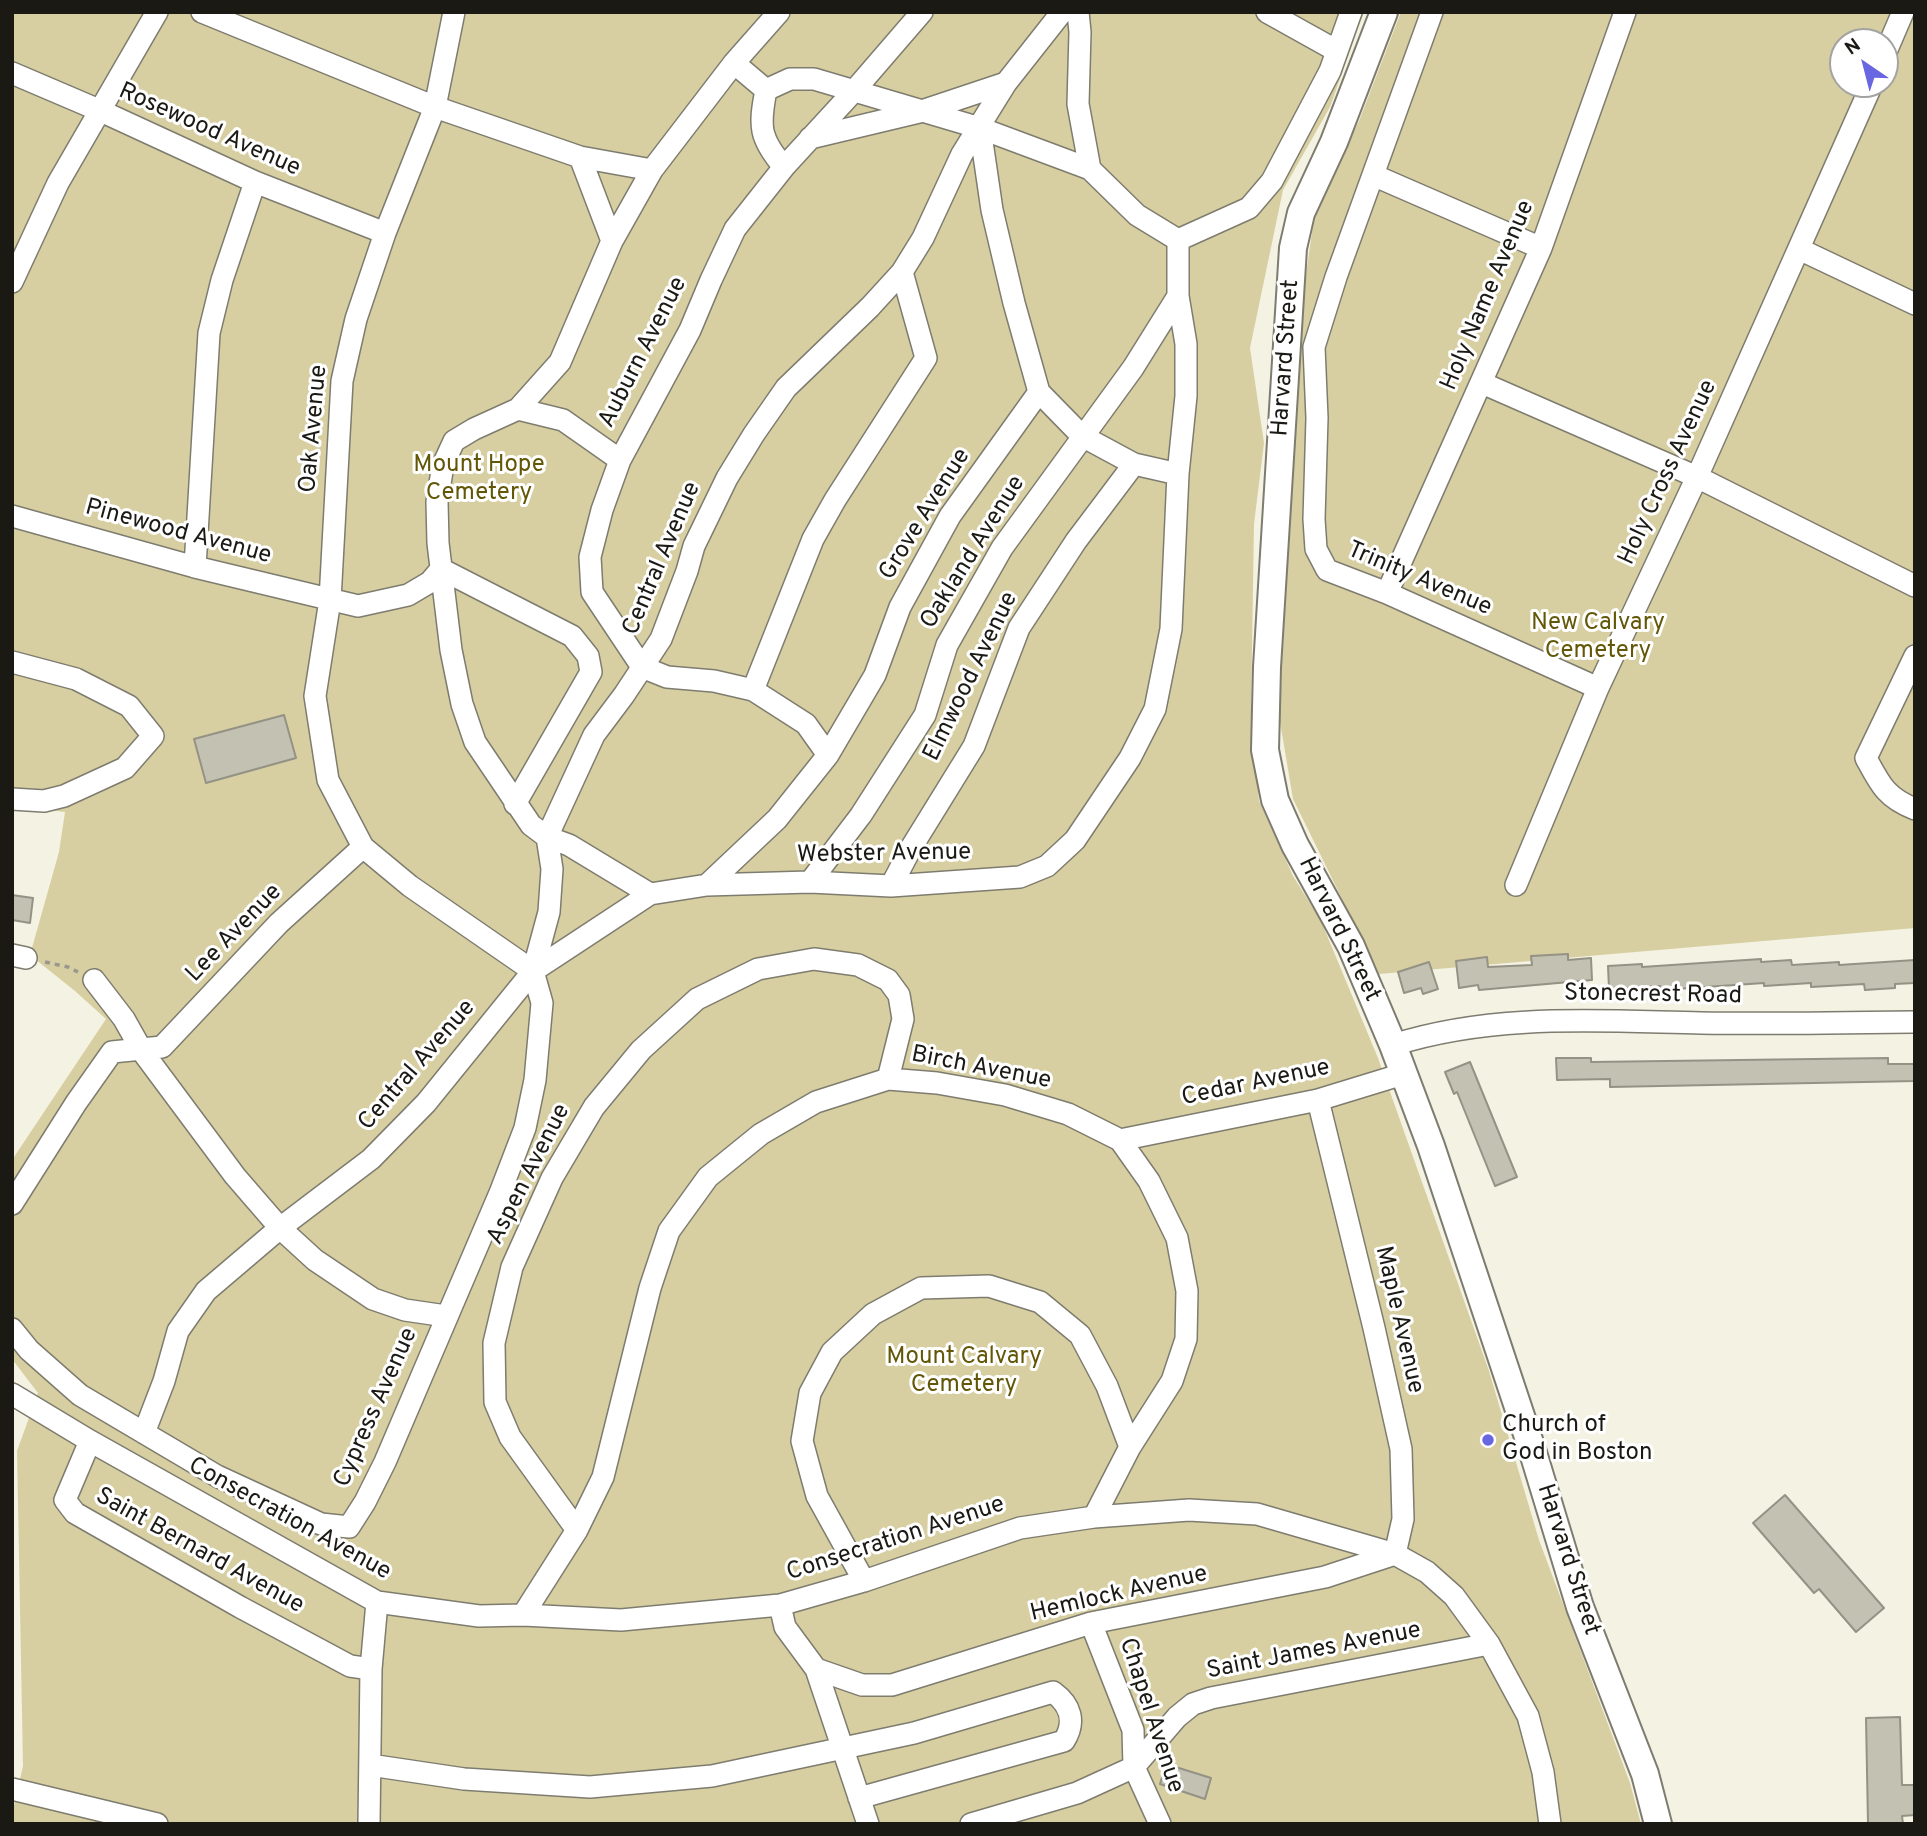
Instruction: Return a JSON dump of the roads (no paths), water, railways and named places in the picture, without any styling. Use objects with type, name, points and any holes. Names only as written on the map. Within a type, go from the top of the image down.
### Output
[{"type":"main road","name":"Harvard Street","points":[[1384,12],[1334,142],[1301,213],[1293,248],[1267,667],[1265,750],[1275,800],[1295,845],[1351,946],[1393,1045],[1431,1146],[1531,1446],[1580,1607],[1645,1774],[1658,1824]]},
{"type":"street","points":[[12,282],[58,183],[157,12]]},
{"type":"street","points":[[202,12],[435,107],[580,157],[652,170]]},
{"type":"street","name":"Oak Avenue","points":[[363,847],[328,780],[315,696],[330,600],[342,380],[356,319],[385,233],[435,107],[454,12]]},
{"type":"street","points":[[650,894],[531,825],[514,804],[475,742],[462,704],[451,650],[441,569],[437,502],[443,465],[454,441],[518,409],[560,362],[612,240],[652,170],[733,63],[779,12]]},
{"type":"street","name":"Auburn Avenue","points":[[642,667],[592,592],[590,557],[620,460],[690,330],[710,279],[735,229],[783,167],[922,12]]},
{"type":"street","name":"Central Avenue","points":[[144,1433],[164,1381],[178,1331],[206,1291],[280,1228],[371,1159],[426,1103],[533,971],[549,912],[552,869],[547,836],[594,735],[661,639],[694,546],[727,478],[786,388],[870,307],[902,272],[923,238],[962,154],[1006,83],[1062,12]]},
{"type":"street","points":[[1078,12],[1078,104],[1090,169]]},
{"type":"street","points":[[1267,12],[1337,51]]},
{"type":"street","points":[[766,90],[790,79],[814,79],[980,128],[1090,169],[1137,215],[1178,240],[1250,208],[1272,181],[1331,71],[1351,12]]},
{"type":"street","name":"Trinity Avenue","points":[[1432,12],[1336,277],[1314,347],[1317,418],[1314,519],[1316,549],[1327,570],[1387,593],[1598,688]]},
{"type":"street","name":"Holy Name Avenue","points":[[1387,593],[1541,248],[1625,12]]},
{"type":"street","points":[[733,63],[766,90]]},
{"type":"street","name":"Rosewood Avenue","points":[[12,73],[255,182],[385,233]]},
{"type":"street","points":[[810,138],[919,112],[1006,83]]},
{"type":"street","points":[[766,90],[760,121],[768,148],[783,167]]},
{"type":"street","name":"Holy Cross Avenue","points":[[1516,885],[1598,688],[1697,477],[1866,98]]},
{"type":"street","points":[[980,128],[992,210],[1039,392],[1082,436],[1134,464],[1178,474]]},
{"type":"street","points":[[580,157],[612,240]]},
{"type":"street","points":[[1373,175],[1541,248]]},
{"type":"street","points":[[195,567],[209,333],[222,280],[255,182]]},
{"type":"street","name":"Webster Avenue","points":[[533,971],[650,894],[707,885],[810,882],[891,886],[1020,877],[1047,866],[1075,840],[1130,758],[1155,709],[1171,629],[1178,474],[1186,396],[1186,344],[1178,296],[1178,240]]},
{"type":"street","points":[[1798,249],[1915,304]]},
{"type":"street","points":[[753,690],[813,539],[926,358],[902,272]]},
{"type":"street","name":"Oakland Avenue","points":[[810,882],[862,815],[925,715],[947,645],[1002,548],[1133,368],[1178,296]]},
{"type":"street","points":[[1482,383],[1697,477],[1915,586]]},
{"type":"street","name":"Grove Avenue","points":[[707,885],[777,819],[828,755],[875,675],[900,607],[950,516],[1039,392]]},
{"type":"street","points":[[518,409],[563,420],[620,460]]},
{"type":"street","name":"Elmwood Avenue","points":[[891,886],[911,848],[974,746],[1020,628],[1076,541],[1134,464]]},
{"type":"street","name":"Pinewood Avenue","points":[[12,516],[195,567],[358,606],[408,595],[430,582],[441,569]]},
{"type":"street","points":[[441,569],[572,636],[588,656],[591,672],[514,804]]},
{"type":"street","points":[[1915,656],[1866,758],[1881,787],[1898,802],[1915,809]]},
{"type":"street","points":[[12,662],[76,679],[129,706],[153,736],[125,768],[64,796],[44,801],[12,799]]},
{"type":"street","points":[[642,667],[667,677],[714,681],[753,690],[806,724],[828,755]]},
{"type":"street","points":[[363,847],[410,886],[533,971]]},
{"type":"street","name":"Lee Avenue","points":[[142,1051],[162,1047],[279,923],[363,847]]},
{"type":"street","name":"Aspen Avenue","points":[[577,1530],[510,1437],[495,1402],[495,1343],[512,1267],[552,1178],[594,1107],[641,1050],[698,999],[758,969],[814,959],[858,965],[888,980],[900,995],[903,1019],[888,1079]]},
{"type":"street","name":"Cypress Avenue","points":[[12,1329],[29,1350],[79,1395],[218,1476],[321,1524],[349,1527],[385,1462],[525,1128],[536,1080],[542,1003],[533,971]]},
{"type":"street","points":[[94,981],[124,1019],[142,1051],[235,1176],[280,1228],[315,1260],[373,1299],[405,1310],[446,1316]]},
{"type":"street","name":"Stonecrest Road","points":[[1393,1045],[1489,1023],[1580,1020],[1764,1024],[1915,1022]]},
{"type":"street","points":[[12,1204],[112,1052],[142,1051]]},
{"type":"street","name":"Cedar Avenue","points":[[1120,1140],[1318,1100],[1403,1074]]},
{"type":"street","name":"Birch Avenue","points":[[523,1615],[577,1530],[603,1477],[650,1287],[669,1231],[708,1177],[761,1134],[816,1102],[888,1079],[937,1083],[1005,1096],[1068,1114],[1120,1140],[1149,1181],[1177,1238],[1187,1291],[1186,1339],[1172,1381],[1130,1447],[1094,1517]]},
{"type":"street","name":"Maple Avenue","points":[[1318,1100],[1401,1449],[1404,1519],[1395,1554]]},
{"type":"street","points":[[863,1581],[817,1496],[802,1441],[810,1394],[832,1352],[873,1314],[921,1288],[989,1286],[1040,1302],[1080,1335],[1107,1386],[1130,1447]]},
{"type":"street","name":"Consecration Avenue","points":[[12,1394],[90,1441],[377,1602],[479,1616],[523,1615],[621,1620],[780,1605],[863,1581],[1020,1528],[1094,1517],[1189,1510],[1257,1514],[1395,1554],[1427,1572],[1454,1596],[1489,1644],[1528,1716],[1543,1772],[1550,1824]]},
{"type":"street","name":"Saint Bernard Avenue","points":[[90,1441],[65,1500],[75,1513],[240,1607],[351,1666],[371,1669]]},
{"type":"street","name":"Hemlock Avenue","points":[[816,1670],[862,1685],[892,1685],[1091,1623],[1325,1577],[1395,1554]]},
{"type":"street","points":[[369,1824],[371,1669],[377,1602]]},
{"type":"street","points":[[780,1605],[785,1627],[816,1670],[868,1824]]},
{"type":"street","name":"Chapel Avenue","points":[[1091,1623],[1132,1730],[1134,1767],[1160,1824]]},
{"type":"street","name":"Saint James Avenue","points":[[1134,1767],[1193,1704],[1211,1698],[1489,1644]]},
{"type":"street","points":[[370,1765],[464,1779],[590,1787],[712,1776],[844,1750],[914,1734],[1038,1694],[1053,1692],[1061,1698],[1071,1713],[1071,1730],[1064,1741],[859,1798]]},
{"type":"street","points":[[971,1824],[1077,1793],[1134,1767]]},
{"type":"street","points":[[12,1788],[157,1824]]},
{"type":"place","name":"Church of God in Boston","points":[[1488,1440]]},
{"type":"park label","name":"Mount Hope Cemetery","points":[[479,480]]},
{"type":"park label","name":"New Calvary Cemetery","points":[[1598,638]]},
{"type":"park label","name":"Mount Calvary Cemetery","points":[[964,1372]]}]
